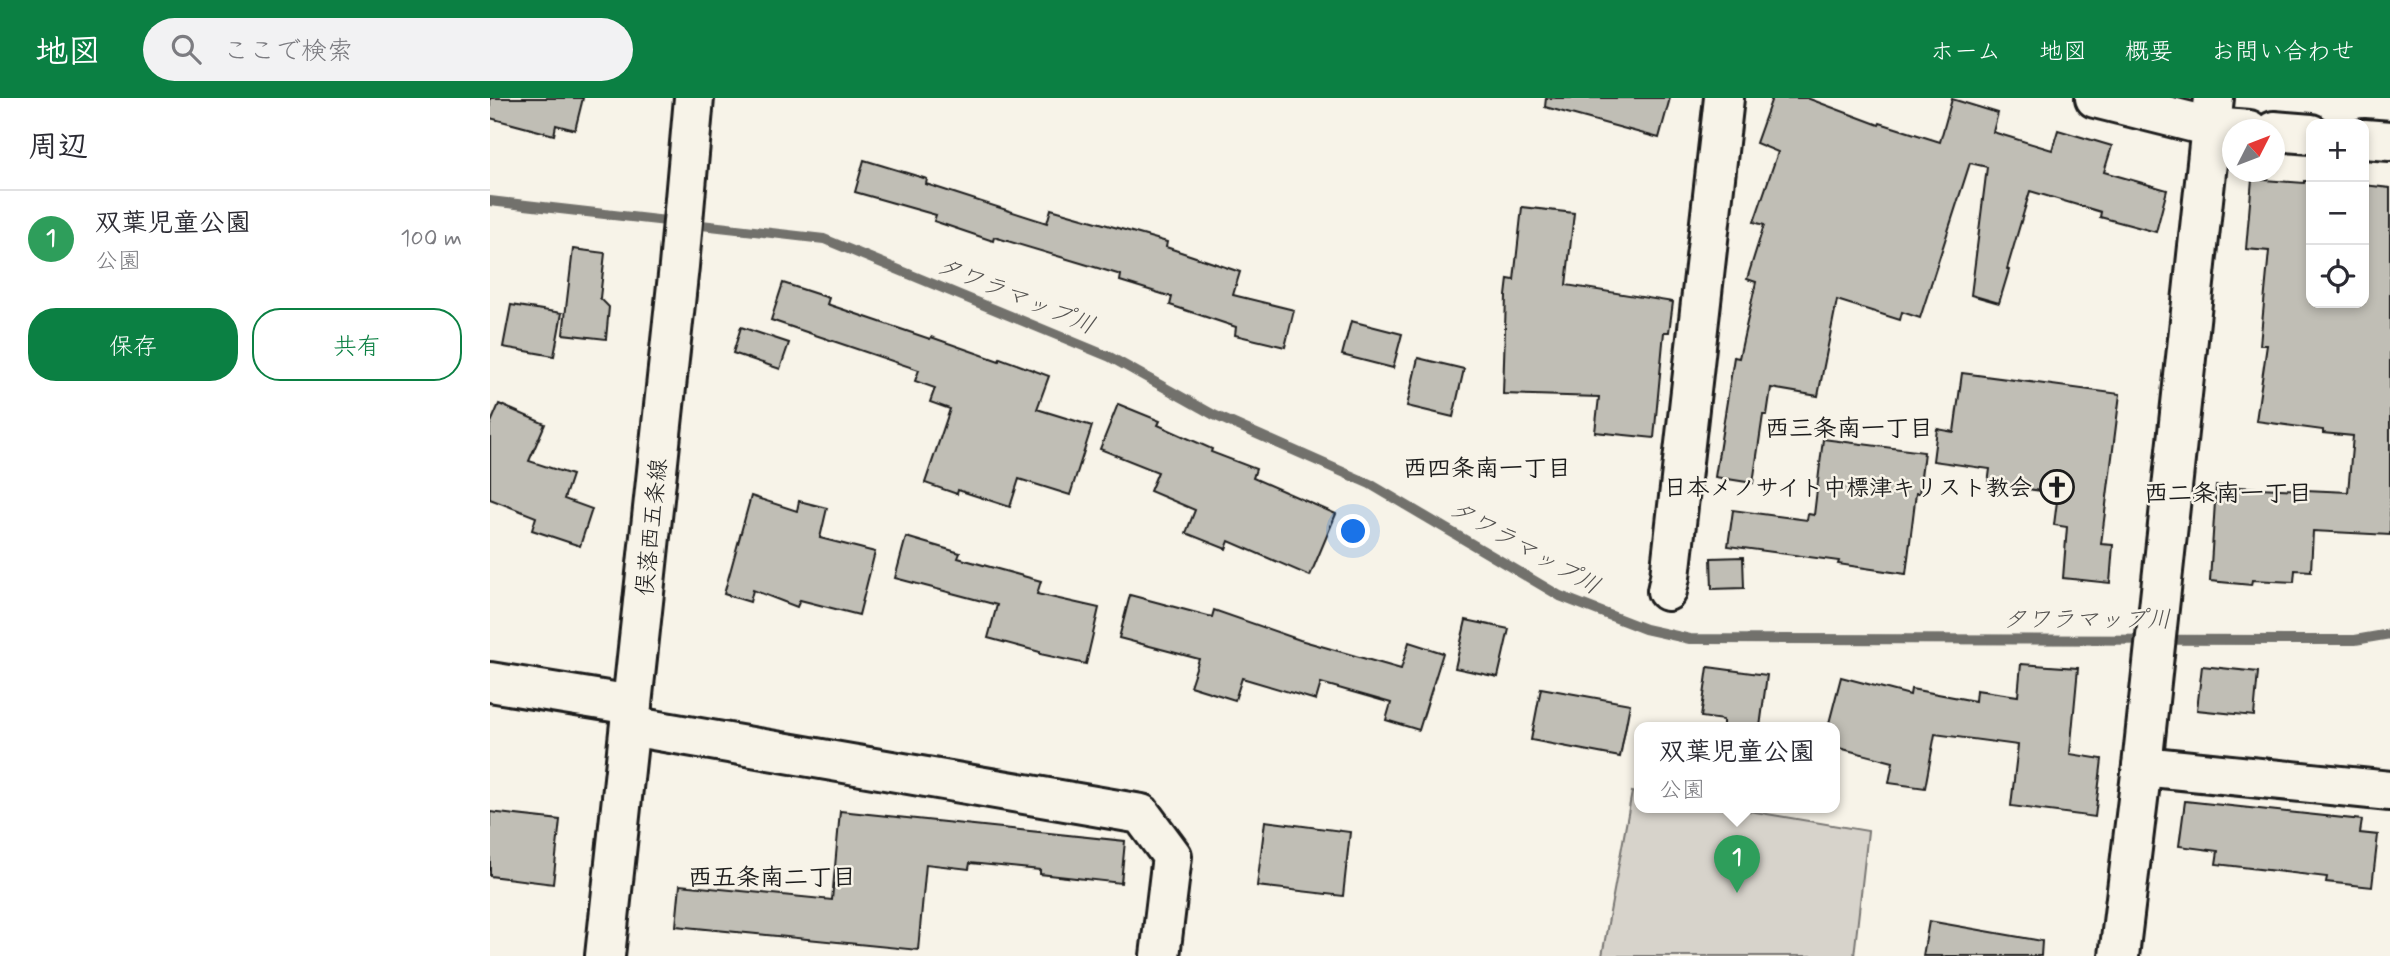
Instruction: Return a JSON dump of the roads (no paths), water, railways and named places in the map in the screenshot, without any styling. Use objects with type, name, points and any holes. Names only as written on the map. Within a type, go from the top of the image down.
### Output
[{"type":"street","name":"俣落西五条線","points":[[605,956],[679,266],[694,98]]},
{"type":"street","points":[[1667,591],[1724,98]]},
{"type":"street","points":[[2095,98],[2213,113],[2119,956]]},
{"type":"street","points":[[2285,132],[2306,134]]},
{"type":"street","points":[[2369,139],[2390,141]]},
{"type":"street","points":[[490,682],[631,715],[1141,814],[1172,856],[1160,956]]},
{"type":"street","points":[[2142,766],[2390,790]]},
{"type":"waterway","name":"タワラマップ川","points":[[490,201],[824,239],[1110,357],[1214,415],[1370,484],[1560,596],[1645,629],[1690,639],[2355,640],[2390,634]]},
{"type":"place","name":"日本メノサイト中標津キリスト教会","points":[[2057,487]]},
{"type":"place","name":"双葉児童公園","points":[[1737,893]]},
{"type":"district","name":"西三条南一丁目","points":[[1849,428]]},
{"type":"district","name":"西四条南一丁目","points":[[1487,468]]},
{"type":"district","name":"西二条南一丁目","points":[[2228,493]]},
{"type":"district","name":"西五条南二丁目","points":[[772,877]]}]
